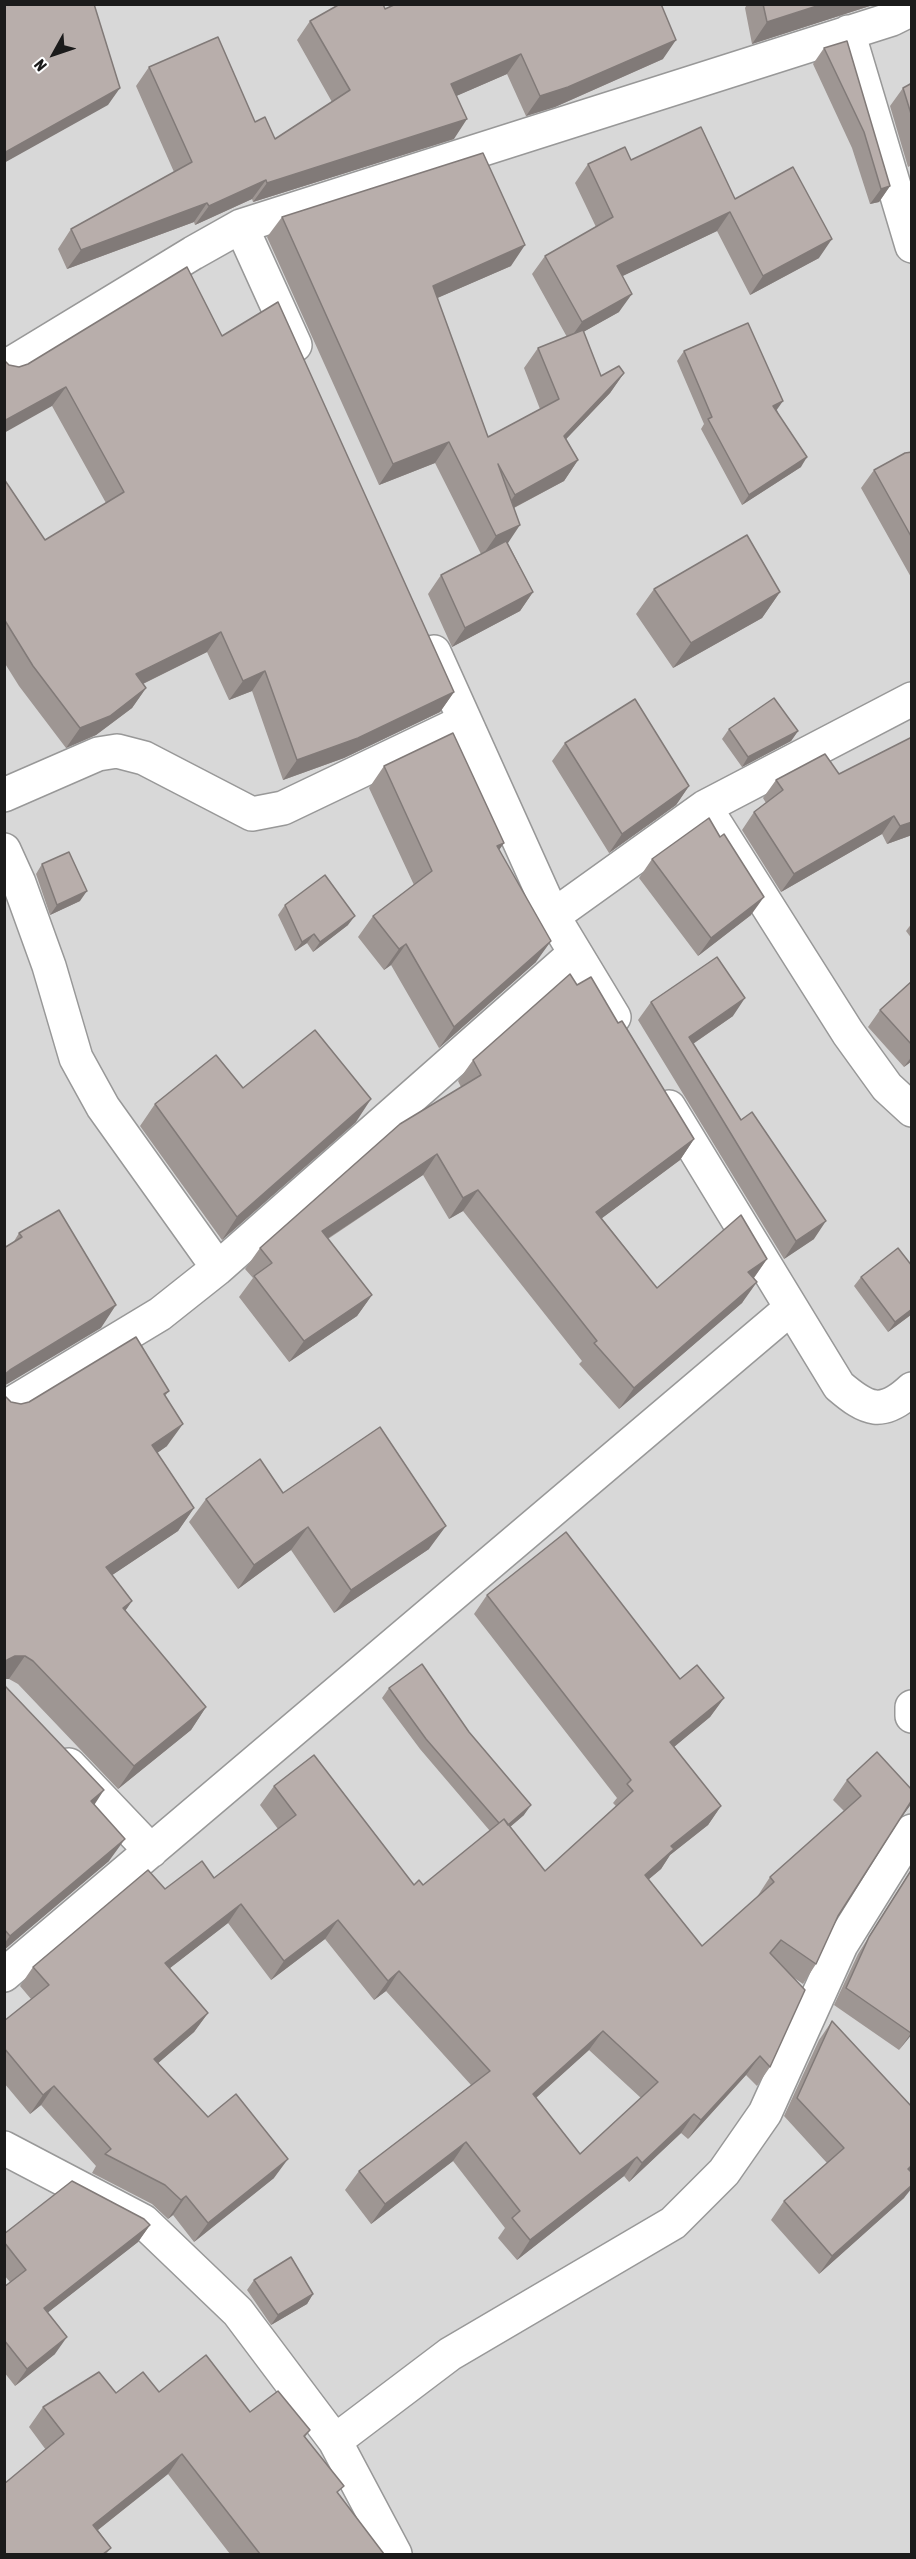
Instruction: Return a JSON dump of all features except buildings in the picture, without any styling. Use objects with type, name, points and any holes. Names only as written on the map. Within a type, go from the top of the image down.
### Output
[{"type":"street","points":[[4,368],[193,252],[241,226],[848,32],[896,11]]},
{"type":"street","points":[[848,32],[912,246]]},
{"type":"street","points":[[241,226],[309,376]]},
{"type":"street","points":[[421,624],[553,916],[630,1044]]},
{"type":"street","points":[[553,916],[705,807],[912,699]]},
{"type":"street","points":[[4,795],[98,754],[117,751],[144,758],[252,814],[283,808],[465,721]]},
{"type":"street","points":[[705,807],[848,1033],[887,1087],[912,1110]]},
{"type":"street","points":[[4,850],[19,883],[49,966],[76,1058],[103,1107],[218,1268]]},
{"type":"street","points":[[4,1408],[160,1314],[218,1268],[575,953]]},
{"type":"street","points":[[655,1085],[839,1386],[856,1400],[873,1407],[906,1406]]},
{"type":"street","points":[[4,1975],[790,1308]]},
{"type":"street","points":[[912,1707],[912,1716]]},
{"type":"street","points":[[45,1740],[151,1851]]},
{"type":"street","points":[[335,2440],[450,2354],[673,2223],[724,2172],[765,2113],[841,1945],[912,1831]]},
{"type":"street","points":[[4,2148],[143,2221],[238,2312],[335,2440],[395,2554]]},
{"type":"shaded area","points":[[5,5],[911,5],[911,2554],[5,2554]]}]
